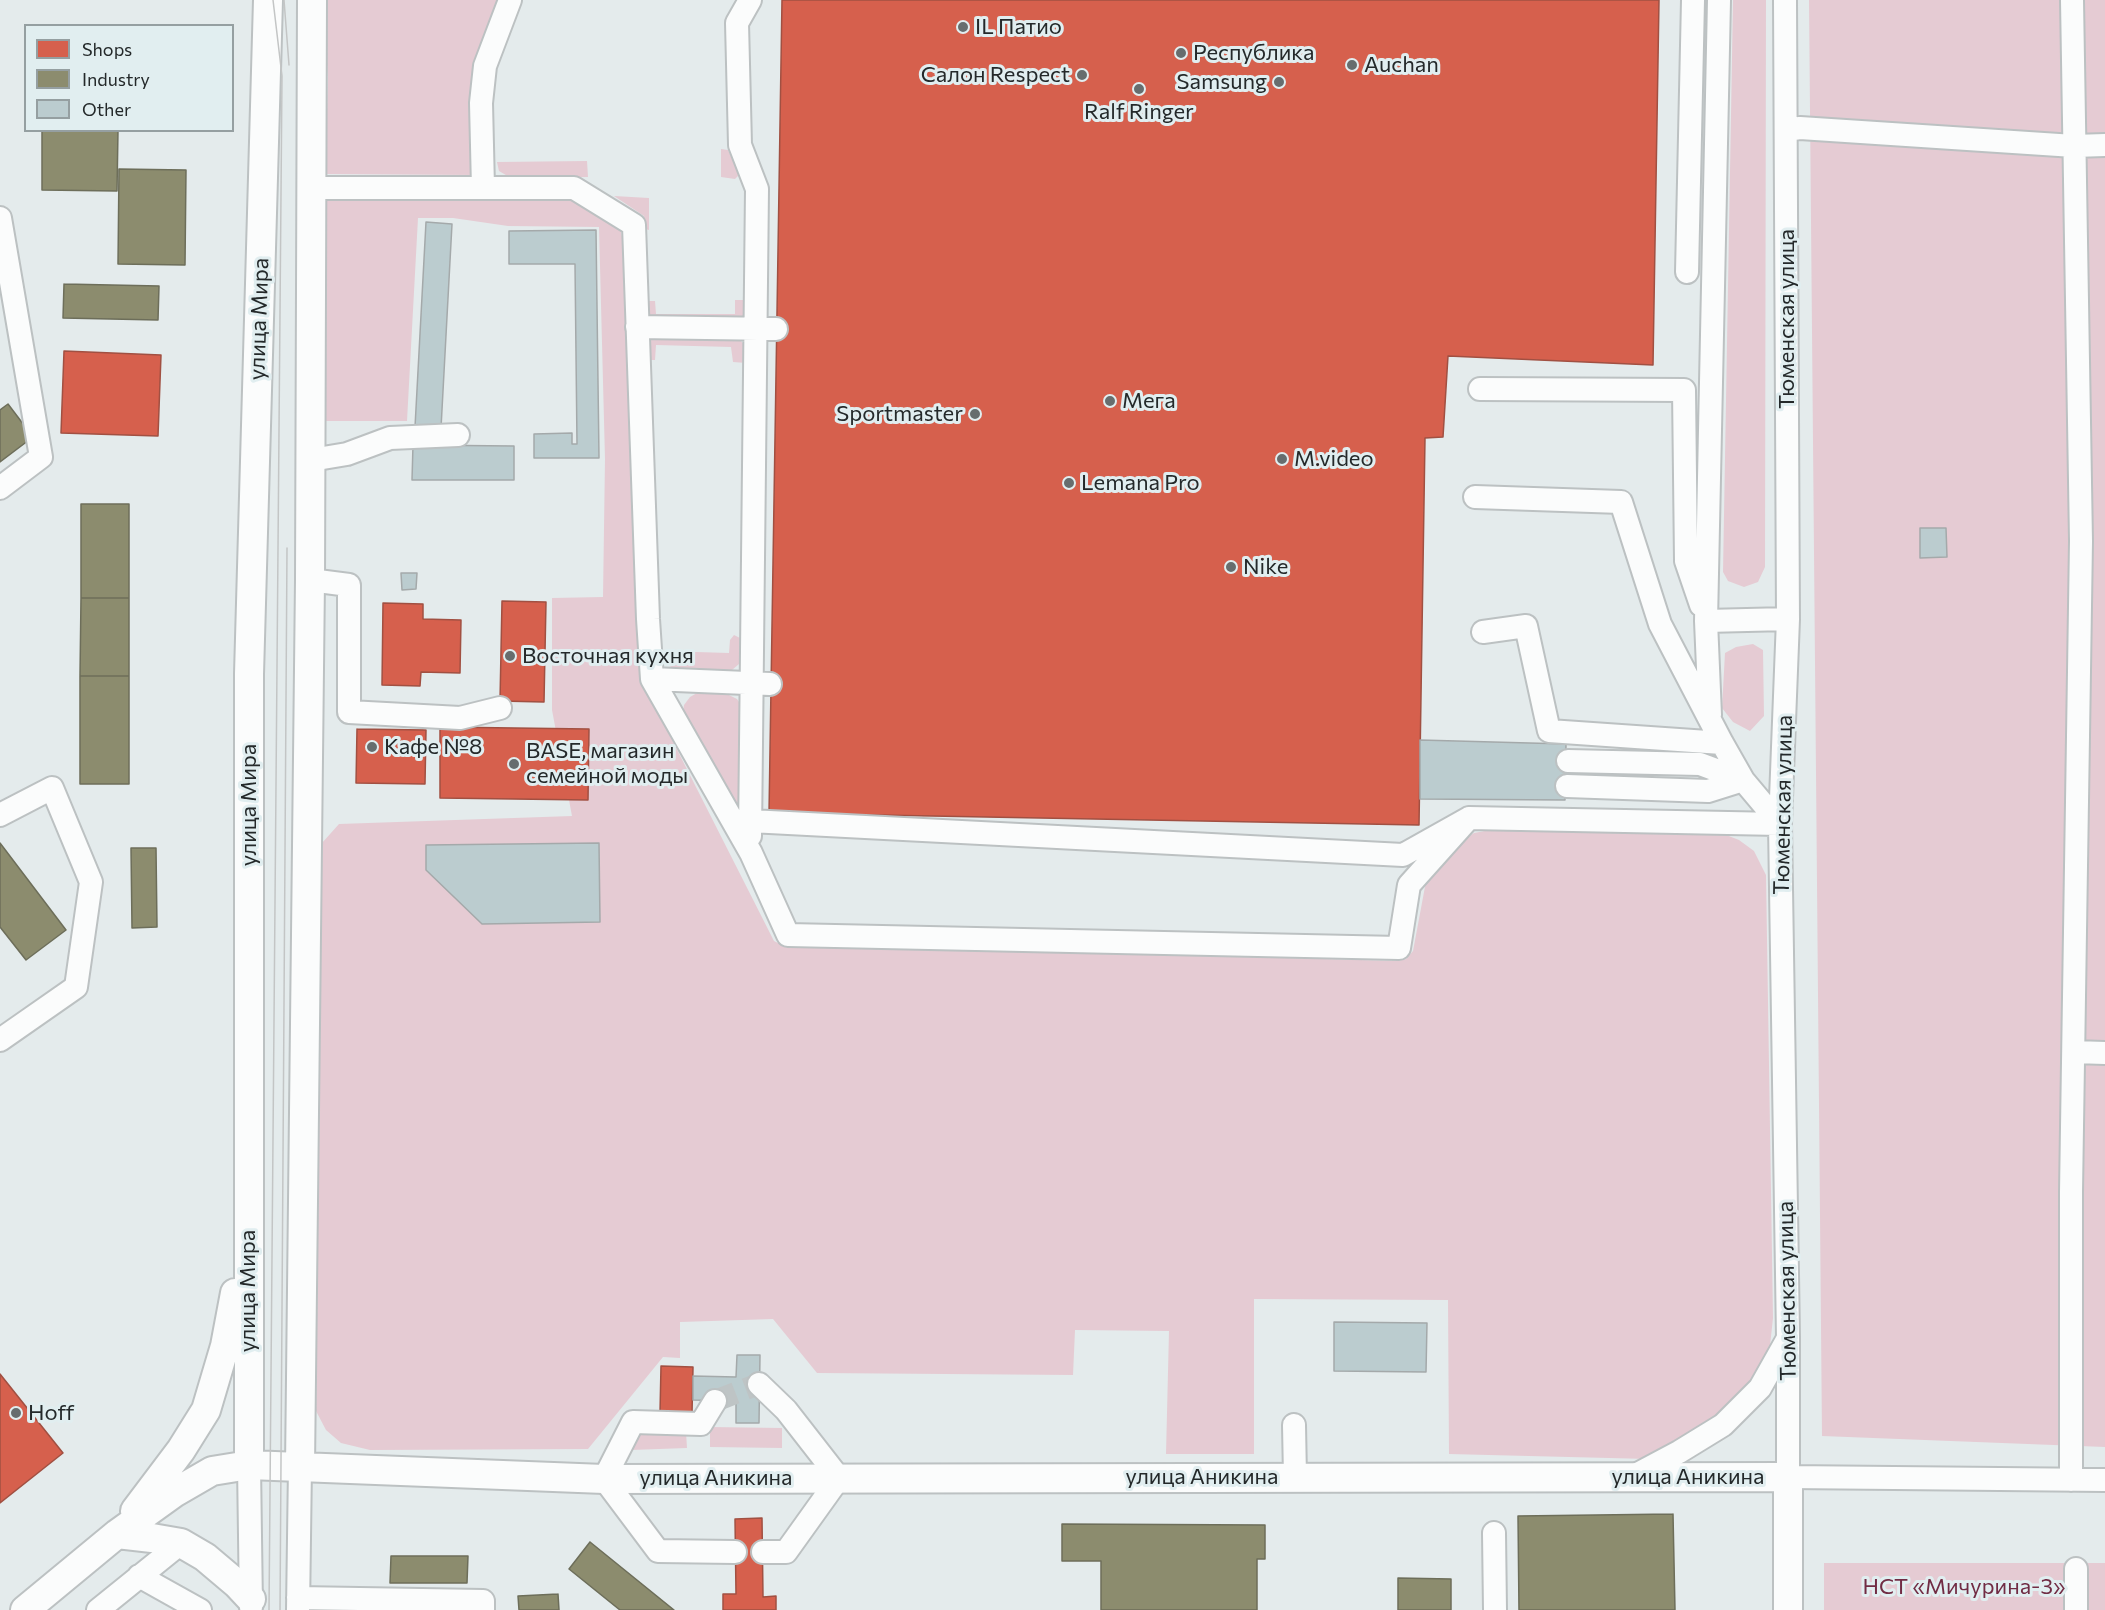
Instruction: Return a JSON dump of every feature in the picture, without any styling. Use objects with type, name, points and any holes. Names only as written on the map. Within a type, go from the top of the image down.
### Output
[{"type":"main road","name":"улица Мира","points":[[249,1465],[247,1224],[249,674],[268,0]]},
{"type":"main road","points":[[300,1466],[311,460],[312,0]]},
{"type":"main road","points":[[25,1610],[117,1534],[181,1450],[206,1410],[225,1346],[247,1224]]},
{"type":"main road","name":"улица Аникина","points":[[117,1534],[174,1493],[212,1471],[249,1465],[604,1479],[1788,1477]]},
{"type":"main road","name":"Тюменская улица","points":[[1788,1477],[1788,1610]]},
{"type":"main road","points":[[117,1534],[181,1544],[205,1557],[237,1584],[251,1604]]},
{"type":"street","points":[[483,188],[481,103],[485,66],[510,0]]},
{"type":"street","points":[[750,0],[737,23],[740,145],[757,189],[766,329],[761,684],[750,822],[750,853]]},
{"type":"street","points":[[1687,272],[1693,0]]},
{"type":"street","points":[[1711,722],[1706,621],[1719,0]]},
{"type":"street","name":"Тюменская улица","points":[[1785,0],[1788,619],[1780,824],[1788,1477]]},
{"type":"street","points":[[2071,1479],[2071,1192],[2081,541],[2072,0]]},
{"type":"street","points":[[1786,130],[1800,128],[2074,146],[2105,145]]},
{"type":"street","points":[[311,188],[574,188],[634,225],[652,680],[750,853],[788,935],[1399,948],[1409,885],[1469,818]]},
{"type":"street","points":[[0,218],[41,457],[0,488]]},
{"type":"street","points":[[637,327],[766,329]]},
{"type":"street","points":[[1480,389],[1684,390],[1686,561],[1706,621]]},
{"type":"street","points":[[311,460],[346,454],[390,438],[458,435]]},
{"type":"street","points":[[1475,497],[1621,502],[1660,624],[1743,780],[1780,824]]},
{"type":"street","points":[[310,580],[349,585],[349,712],[460,718],[500,708]]},
{"type":"street","points":[[1706,621],[1788,619]]},
{"type":"street","points":[[1483,632],[1526,626],[1549,731],[1722,743]]},
{"type":"street","points":[[652,680],[761,684]]},
{"type":"street","points":[[1568,761],[1700,764],[1743,780]]},
{"type":"street","points":[[1568,786],[1708,791],[1743,780]]},
{"type":"street","points":[[0,815],[52,788],[91,882],[76,987],[0,1040]]},
{"type":"street","points":[[750,822],[920,823],[1403,855],[1469,818],[1780,824]]},
{"type":"street","points":[[2074,1052],[2105,1053]]},
{"type":"street","points":[[1631,1477],[1680,1452],[1723,1425],[1760,1388],[1788,1338]]},
{"type":"street","points":[[759,1384],[786,1410],[839,1478],[786,1552],[763,1552]]},
{"type":"street","points":[[715,1401],[701,1424],[633,1422],[604,1479],[658,1551],[735,1552]]},
{"type":"street","points":[[1294,1425],[1295,1477]]},
{"type":"street","name":"улица Мира","points":[[249,1465],[251,1604]]},
{"type":"street","points":[[300,1466],[298,1604],[483,1600],[483,1610]]},
{"type":"street","name":"улица Аникина","points":[[1788,1477],[2105,1480]]},
{"type":"street","points":[[1494,1533],[1495,1610]]},
{"type":"street","points":[[98,1610],[181,1544]]},
{"type":"street","points":[[2076,1569],[2076,1610]]},
{"type":"street","points":[[139,1576],[200,1610]]},
{"type":"green space","points":[[322,0],[499,0],[482,40],[475,67],[477,175],[325,174],[328,78]]},
{"type":"green space","points":[[1733,0],[1766,0],[1765,567],[1758,582],[1744,587],[1728,581],[1723,572]]},
{"type":"green space","points":[[1809,0],[2105,0],[2105,1447],[1822,1436]]},
{"type":"green space","points":[[721,149],[728,150],[739,175],[735,179],[721,177]]},
{"type":"green space","points":[[587,161],[588,177],[511,178],[499,171],[497,162]]},
{"type":"green space","points":[[614,196],[649,198],[649,230],[645,229],[644,216]]},
{"type":"green space","points":[[322,198],[570,198],[617,227],[621,232],[637,587],[660,716],[774,941],[780,944],[1397,961],[1406,959],[1413,951],[1427,876],[1440,857],[1474,833],[1490,830],[1716,831],[1739,840],[1754,851],[1766,875],[1773,1318],[1768,1364],[1734,1409],[1649,1459],[1449,1454],[1448,1300],[1254,1299],[1254,1454],[1166,1454],[1169,1331],[1075,1330],[1073,1375],[817,1373],[773,1319],[680,1322],[680,1358],[663,1357],[588,1449],[370,1450],[341,1443],[326,1430],[316,1411],[322,843],[339,824],[572,816],[552,710],[552,598],[603,597],[605,459],[599,227],[508,226],[453,218],[418,218],[407,421],[321,421]]},
{"type":"green space","points":[[735,300],[747,300],[747,314],[740,319],[651,317],[648,314],[648,301],[655,301],[656,314],[735,314]]},
{"type":"green space","points":[[655,337],[733,337],[746,347],[746,363],[733,362],[731,347],[656,345],[655,360],[650,360],[650,341]]},
{"type":"green space","points":[[734,635],[742,639],[742,658],[732,670],[680,670],[669,666],[663,655],[664,651],[729,653],[730,640]]},
{"type":"green space","points":[[1753,644],[1763,650],[1764,716],[1750,731],[1733,722],[1722,708],[1725,653],[1736,647]]},
{"type":"green space","points":[[697,693],[727,694],[737,699],[741,705],[740,809],[736,810],[683,713],[684,705],[690,697]]},
{"type":"green space","points":[[710,1427],[782,1428],[782,1448],[710,1447]]},
{"type":"green space","points":[[686,1432],[687,1448],[631,1450],[631,1433]]},
{"type":"green space","name":"НСТ «Мичурина-3»","points":[[1824,1563],[2105,1563],[2105,1610],[1824,1610]]},
{"type":"building: Shops","name":"Мега","points":[[782,0],[1659,0],[1653,365],[1448,356],[1443,437],[1425,438],[1419,825],[769,813]]},
{"type":"building: Shops","points":[[64,351],[161,355],[158,436],[61,433]]},
{"type":"building: Shops","points":[[502,601],[546,602],[544,702],[500,701]]},
{"type":"building: Shops","points":[[383,603],[423,604],[423,619],[461,620],[460,673],[421,672],[420,686],[382,685]]},
{"type":"building: Shops","name":"BASE, магазин семейной моды","points":[[440,727],[589,729],[588,800],[440,798]]},
{"type":"building: Shops","points":[[357,729],[426,730],[425,784],[356,783]]},
{"type":"building: Shops","points":[[661,1366],[693,1367],[692,1414],[660,1413]]},
{"type":"building: Shops","name":"Hoff","points":[[0,1374],[63,1453],[0,1503]]},
{"type":"building: Shops","points":[[762,1518],[763,1597],[776,1596],[776,1610],[723,1610],[723,1594],[736,1594],[735,1519]]},
{"type":"building: Industry","points":[[42,132],[118,132],[117,191],[42,190]]},
{"type":"building: Industry","points":[[119,169],[186,170],[185,265],[118,264]]},
{"type":"building: Industry","points":[[64,284],[159,286],[158,320],[63,318]]},
{"type":"building: Industry","points":[[8,404],[33,437],[0,462],[0,410]]},
{"type":"building: Industry","points":[[81,504],[129,504],[129,598],[81,598]]},
{"type":"building: Industry","points":[[81,598],[129,598],[129,676],[80,676]]},
{"type":"building: Industry","points":[[80,676],[129,676],[129,784],[80,784]]},
{"type":"building: Industry","points":[[0,843],[66,930],[26,960],[0,927]]},
{"type":"building: Industry","points":[[131,848],[156,848],[157,927],[132,928]]},
{"type":"building: Industry","points":[[1673,1514],[1675,1610],[1519,1610],[1518,1516]]},
{"type":"building: Industry","points":[[1062,1524],[1265,1525],[1265,1559],[1257,1559],[1257,1610],[1101,1610],[1101,1561],[1062,1561]]},
{"type":"building: Industry","points":[[590,1542],[674,1610],[620,1610],[569,1569]]},
{"type":"building: Industry","points":[[391,1556],[468,1556],[467,1583],[390,1583]]},
{"type":"building: Industry","points":[[1398,1578],[1451,1579],[1451,1610],[1398,1610]]},
{"type":"building: Industry","points":[[558,1594],[559,1610],[519,1610],[518,1596]]},
{"type":"building: Other","points":[[426,222],[452,224],[441,428],[415,427]]},
{"type":"building: Other","points":[[596,230],[599,458],[534,458],[534,434],[572,433],[572,444],[577,444],[575,264],[509,264],[509,231]]},
{"type":"building: Other","points":[[413,445],[514,446],[514,480],[412,480]]},
{"type":"building: Other","points":[[1920,528],[1946,528],[1947,557],[1920,558]]},
{"type":"building: Other","points":[[401,573],[417,573],[416,589],[402,590]]},
{"type":"building: Other","points":[[1420,740],[1566,744],[1565,800],[1420,799]]},
{"type":"building: Other","points":[[599,843],[600,922],[482,924],[426,870],[426,845]]},
{"type":"building: Other","points":[[1334,1322],[1427,1323],[1426,1372],[1334,1371]]},
{"type":"building: Other","points":[[737,1355],[760,1355],[759,1423],[736,1423],[736,1401],[693,1400],[693,1376],[736,1377]]},
{"type":"tunnel","points":[[715,1401],[759,1384]]},
{"type":"tram line","points":[[269,1610],[282,76],[273,0]]},
{"type":"tram line","points":[[284,0],[289,65]]},
{"type":"tram line","points":[[280,1610],[287,548]]},
{"type":"place","name":"IL Патио","points":[[963,27]]},
{"type":"place","name":"Республика","points":[[1181,53]]},
{"type":"place","name":"Auchan","points":[[1352,65]]},
{"type":"place","name":"Салон Respect","points":[[1082,75]]},
{"type":"place","name":"Samsung","points":[[1279,82]]},
{"type":"place","name":"Ralf Ringer","points":[[1139,89]]},
{"type":"place","name":"Мега","points":[[1110,401]]},
{"type":"place","name":"Sportmaster","points":[[975,414]]},
{"type":"place","name":"M.video","points":[[1282,459]]},
{"type":"place","name":"Lemana Pro","points":[[1069,483]]},
{"type":"place","name":"Nike","points":[[1231,567]]},
{"type":"place","name":"Восточная кухня","points":[[510,656]]},
{"type":"place","name":"Кафе №8","points":[[372,747]]},
{"type":"place","name":"BASE, магазин семейной моды","points":[[514,764]]},
{"type":"place","name":"Hoff","points":[[16,1413]]}]
